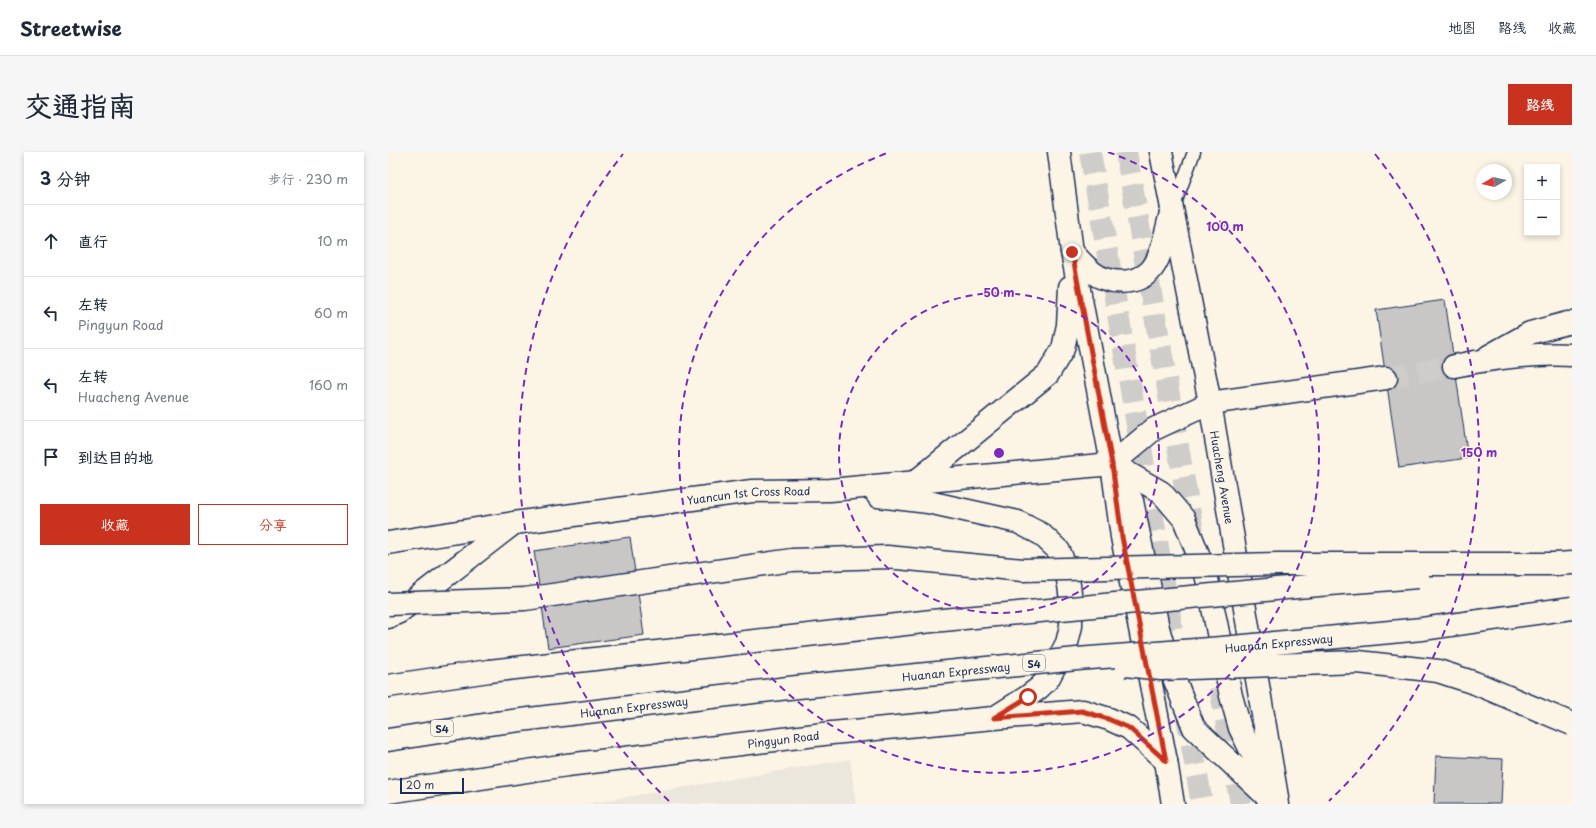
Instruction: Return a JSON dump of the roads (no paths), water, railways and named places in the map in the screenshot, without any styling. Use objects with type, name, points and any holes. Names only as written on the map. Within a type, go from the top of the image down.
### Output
[{"type":"main road","points":[[1059,152],[1072,252],[1112,464],[1124,545],[1166,761],[1172,804]]},
{"type":"main road","name":"Huacheng Avenue","points":[[1162,152],[1172,211],[1210,403],[1277,804]]},
{"type":"main road","points":[[1072,252],[1093,273],[1109,280],[1123,282],[1137,279],[1150,271],[1159,256],[1172,211]]},
{"type":"main road","points":[[914,484],[1048,374],[1063,349],[1068,325],[1072,252]]},
{"type":"main road","points":[[1482,360],[1530,334],[1567,323],[1572,323]]},
{"type":"main road","points":[[1454,366],[1482,360],[1552,354],[1572,355]]},
{"type":"main road","points":[[1112,464],[1154,429],[1210,403],[1386,378]]},
{"type":"main road","points":[[1112,464],[1161,492],[1184,519],[1206,574],[1231,696],[1240,728],[1277,804]]},
{"type":"main road","points":[[1112,464],[1132,501],[1158,628],[1166,656],[1194,728],[1277,804]]},
{"type":"main road","name":"Yuancun 1st Cross Road","points":[[388,543],[514,523],[752,491],[830,490],[914,484],[1112,464]]},
{"type":"main road","points":[[830,490],[928,502],[1018,522],[1041,534],[1059,551],[1066,570],[1071,601],[1072,626],[1068,643],[1048,679],[1028,697],[994,718]]},
{"type":"main road","points":[[388,616],[399,612],[514,523]]},
{"type":"main road","points":[[388,604],[525,599],[792,560],[887,557],[1023,570],[1279,564],[1564,564]]},
{"type":"main road","points":[[388,686],[489,671],[932,621],[1564,564]]},
{"type":"main road","name":"Huanan Expressway","points":[[388,734],[496,723],[788,688],[1077,659],[1222,648],[1422,629],[1572,608]]},
{"type":"main road","points":[[1077,659],[1161,669],[1358,662],[1438,671],[1475,683],[1572,724]]},
{"type":"main road","name":"Pingyun Road","points":[[388,792],[575,764],[832,733],[1082,711],[1108,719],[1129,728],[1166,761]]},
{"type":"main road","points":[[388,740],[496,723]]},
{"type":"lane","points":[[1172,211],[1194,152]]},
{"type":"tunnel","points":[[1090,152],[1179,669]]},
{"type":"tunnel","points":[[1126,152],[1194,537]]},
{"type":"tunnel","points":[[1386,378],[1454,366]]},
{"type":"tunnel","points":[[1220,687],[1241,804]]},
{"type":"tunnel","points":[[1186,711],[1202,804]]}]
